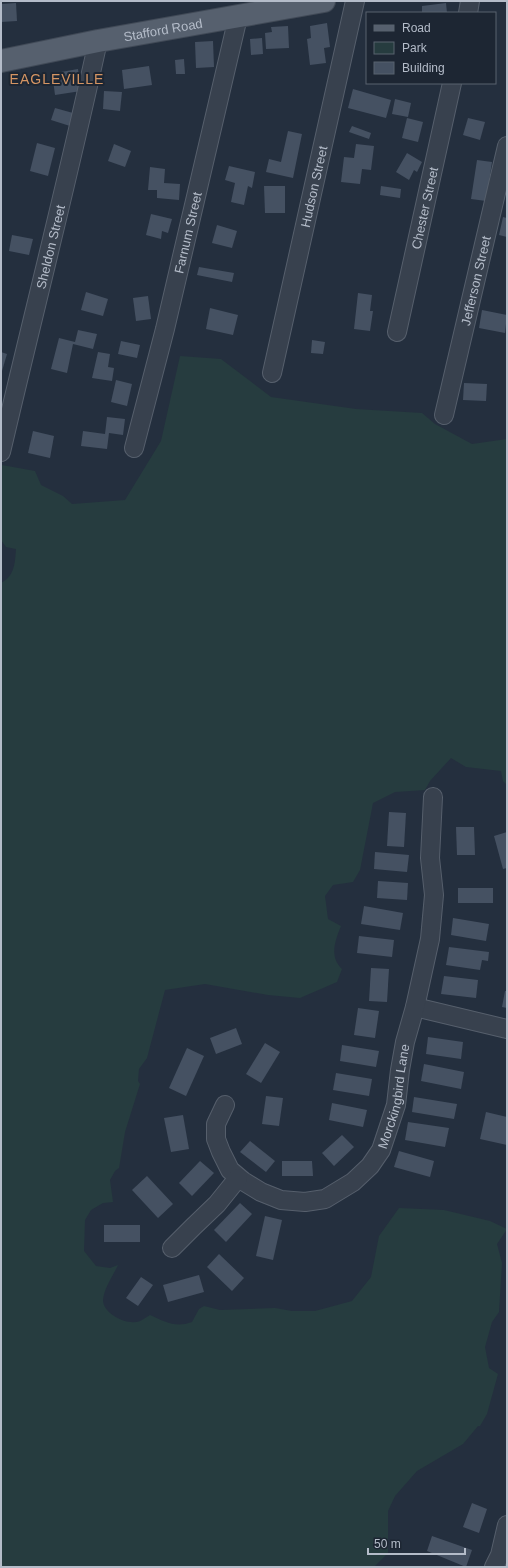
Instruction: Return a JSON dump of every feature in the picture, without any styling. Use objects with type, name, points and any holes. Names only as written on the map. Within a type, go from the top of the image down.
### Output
[{"type":"main road","name":"Stafford Road","points":[[1,61],[98,41],[324,1]]},
{"type":"street","name":"Hudson Street","points":[[272,372],[355,1]]},
{"type":"street","points":[[468,12],[470,1]]},
{"type":"street","name":"Farnum Street","points":[[134,448],[165,329],[238,17]]},
{"type":"street","name":"Sheldon Street","points":[[1,452],[45,266],[65,189],[98,41]]},
{"type":"street","name":"Chester Street","points":[[396,332],[452,84]]},
{"type":"street","name":"Jefferson Street","points":[[444,415],[507,146]]},
{"type":"street","name":"Morckingbird Lane","points":[[225,1105],[216,1124],[216,1139],[230,1170],[238,1178],[261,1192],[281,1200],[305,1202],[325,1199],[353,1182],[381,1150],[396,1105],[405,1042],[415,1007],[430,939],[434,895],[430,858],[433,797]]},
{"type":"street","points":[[415,1007],[507,1028]]},
{"type":"street","points":[[172,1248],[217,1204],[238,1178]]},
{"type":"street","points":[[494,1567],[500,1555],[507,1526]]},
{"type":"green space","points":[[180,356],[221,359],[271,397],[356,409],[422,413],[435,424],[472,444],[507,439],[507,785],[503,781],[501,771],[466,767],[451,758],[430,781],[425,790],[395,792],[373,803],[360,870],[353,882],[333,885],[325,896],[328,919],[341,926],[334,949],[334,954],[338,964],[342,969],[337,982],[300,998],[268,995],[205,984],[165,990],[147,1058],[139,1069],[138,1081],[140,1084],[125,1132],[119,1168],[115,1171],[110,1180],[113,1202],[103,1203],[91,1210],[85,1220],[84,1251],[96,1266],[110,1268],[118,1265],[104,1296],[103,1300],[106,1309],[115,1317],[126,1321],[138,1322],[150,1315],[166,1322],[176,1324],[186,1324],[192,1322],[199,1309],[204,1306],[220,1310],[275,1308],[292,1311],[315,1311],[352,1301],[371,1277],[379,1236],[399,1208],[444,1210],[490,1221],[507,1229],[497,1244],[502,1263],[499,1312],[492,1322],[485,1347],[489,1368],[498,1374],[487,1414],[480,1426],[478,1426],[463,1444],[417,1471],[395,1496],[388,1511],[388,1553],[374,1567],[1,1567],[1,583],[12,573],[15,564],[16,549],[6,547],[1,540],[1,468],[2,465],[35,471],[41,485],[63,496],[72,504],[125,500],[161,441]]},
{"type":"building","points":[[16,3],[17,21],[1,22],[1,4]]},
{"type":"building","points":[[446,3],[447,12],[422,12],[422,6]]},
{"type":"building","points":[[327,23],[330,47],[324,48],[326,63],[310,65],[307,39],[311,38],[310,26]]},
{"type":"building","points":[[288,26],[289,48],[266,49],[265,33],[272,32],[271,27]]},
{"type":"building","points":[[262,38],[263,54],[251,55],[250,39]]},
{"type":"building","points":[[213,41],[214,67],[196,68],[195,42]]},
{"type":"building","points":[[184,59],[185,74],[176,74],[175,60]]},
{"type":"building","points":[[149,66],[152,85],[124,89],[122,70]]},
{"type":"building","points":[[78,69],[81,91],[55,95],[53,80],[63,78],[61,72]]},
{"type":"building","points":[[353,89],[391,100],[386,118],[348,108]]},
{"type":"building","points":[[104,91],[122,92],[120,111],[103,109]]},
{"type":"building","points":[[395,99],[411,103],[408,117],[392,114]]},
{"type":"building","points":[[55,108],[73,113],[70,126],[51,120]]},
{"type":"building","points":[[407,118],[423,122],[418,142],[402,138]]},
{"type":"building","points":[[468,118],[485,122],[480,140],[463,135]]},
{"type":"building","points":[[352,126],[371,133],[369,139],[349,132]]},
{"type":"building","points":[[288,131],[302,134],[293,178],[266,172],[269,159],[281,162]]},
{"type":"building","points":[[37,143],[55,148],[48,176],[30,171]]},
{"type":"building","points":[[114,144],[131,151],[125,167],[108,161]]},
{"type":"building","points":[[356,144],[374,146],[371,170],[362,169],[360,184],[341,182],[344,157],[354,158]]},
{"type":"building","points":[[407,153],[422,162],[417,172],[414,170],[409,180],[396,172]]},
{"type":"building","points":[[477,160],[492,162],[486,201],[471,199]]},
{"type":"building","points":[[229,166],[255,172],[252,188],[248,186],[244,205],[231,202],[235,183],[225,180]]},
{"type":"building","points":[[150,167],[165,169],[164,183],[180,184],[179,200],[157,198],[157,190],[148,190]]},
{"type":"building","points":[[264,186],[285,186],[285,213],[265,213]]},
{"type":"building","points":[[381,186],[401,189],[400,198],[380,195]]},
{"type":"building","points":[[151,214],[172,219],[168,233],[162,231],[161,239],[146,235]]},
{"type":"building","points":[[503,217],[507,218],[507,237],[499,235]]},
{"type":"building","points":[[217,225],[237,231],[232,248],[212,243]]},
{"type":"building","points":[[12,235],[33,239],[29,255],[9,251]]},
{"type":"building","points":[[199,267],[234,273],[232,282],[197,275]]},
{"type":"building","points":[[86,292],[108,299],[103,316],[81,310]]},
{"type":"building","points":[[358,293],[372,295],[370,311],[373,311],[370,331],[354,329]]},
{"type":"building","points":[[148,296],[151,319],[136,321],[133,298]]},
{"type":"building","points":[[210,308],[238,315],[233,335],[206,329]]},
{"type":"building","points":[[482,310],[507,315],[505,333],[479,328]]},
{"type":"building","points":[[78,330],[97,334],[93,349],[73,344],[67,373],[51,369],[59,338],[75,342]]},
{"type":"building","points":[[312,340],[325,342],[323,354],[311,353]]},
{"type":"building","points":[[121,341],[140,345],[137,358],[118,354]]},
{"type":"building","points":[[1,352],[7,354],[2,371],[1,371]]},
{"type":"building","points":[[98,352],[110,354],[108,367],[114,368],[112,381],[92,378]]},
{"type":"building","points":[[116,380],[132,384],[127,406],[111,402]]},
{"type":"building","points":[[464,383],[487,384],[486,401],[463,400]]},
{"type":"building","points":[[107,417],[125,419],[123,435],[109,433],[107,449],[81,446],[83,431],[105,434]]},
{"type":"building","points":[[33,431],[54,436],[50,458],[28,453]]},
{"type":"building","points":[[389,812],[406,813],[404,847],[387,846]]},
{"type":"building","points":[[456,827],[474,827],[475,855],[457,855]]},
{"type":"building","points":[[507,832],[507,868],[503,869],[494,836]]},
{"type":"building","points":[[375,852],[409,855],[407,872],[374,869]]},
{"type":"building","points":[[378,881],[408,883],[407,900],[377,898]]},
{"type":"building","points":[[458,888],[493,888],[493,903],[458,903]]},
{"type":"building","points":[[364,906],[403,913],[400,930],[361,924]]},
{"type":"building","points":[[453,918],[489,924],[486,941],[451,935]]},
{"type":"building","points":[[359,936],[394,940],[392,957],[357,953]]},
{"type":"building","points":[[449,947],[489,952],[488,961],[482,960],[480,970],[446,965]]},
{"type":"building","points":[[371,968],[389,969],[387,1002],[369,1001]]},
{"type":"building","points":[[444,976],[478,980],[476,998],[441,994]]},
{"type":"building","points":[[505,991],[507,991],[507,1008],[502,1007]]},
{"type":"building","points":[[358,1008],[379,1011],[375,1038],[354,1035]]},
{"type":"building","points":[[236,1028],[242,1044],[216,1054],[210,1038]]},
{"type":"building","points":[[428,1037],[463,1042],[461,1059],[426,1054]]},
{"type":"building","points":[[265,1043],[280,1052],[261,1083],[246,1074]]},
{"type":"building","points":[[342,1045],[379,1051],[376,1067],[340,1061]]},
{"type":"building","points":[[187,1048],[204,1056],[186,1096],[169,1088]]},
{"type":"building","points":[[424,1064],[464,1072],[461,1089],[421,1081]]},
{"type":"building","points":[[336,1073],[372,1079],[369,1096],[333,1090]]},
{"type":"building","points":[[266,1096],[283,1098],[279,1126],[262,1124]]},
{"type":"building","points":[[414,1097],[457,1104],[454,1119],[412,1112]]},
{"type":"building","points":[[332,1103],[367,1110],[363,1127],[329,1120]]},
{"type":"building","points":[[486,1112],[507,1117],[507,1145],[480,1139]]},
{"type":"building","points":[[183,1115],[189,1149],[171,1152],[164,1118]]},
{"type":"building","points":[[408,1122],[449,1128],[445,1147],[405,1140]]},
{"type":"building","points":[[342,1135],[354,1147],[334,1166],[322,1153]]},
{"type":"building","points":[[250,1141],[275,1161],[266,1172],[240,1152]]},
{"type":"building","points":[[399,1151],[434,1161],[430,1177],[394,1167]]},
{"type":"building","points":[[200,1161],[214,1173],[192,1196],[179,1183]]},
{"type":"building","points":[[282,1161],[312,1161],[313,1176],[282,1176]]},
{"type":"building","points":[[147,1176],[173,1204],[158,1218],[132,1190]]},
{"type":"building","points":[[240,1203],[252,1214],[226,1242],[214,1230]]},
{"type":"building","points":[[265,1216],[282,1220],[273,1260],[256,1256]]},
{"type":"building","points":[[104,1225],[140,1225],[140,1242],[104,1242]]},
{"type":"building","points":[[219,1254],[244,1278],[232,1291],[207,1267]]},
{"type":"building","points":[[199,1275],[204,1292],[168,1302],[163,1285]]},
{"type":"building","points":[[141,1277],[153,1285],[138,1306],[126,1298]]},
{"type":"building","points":[[472,1503],[487,1509],[479,1533],[463,1527]]},
{"type":"building","points":[[432,1536],[472,1550],[466,1567],[427,1551]]},
{"type":"district","name":"EAGLEVILLE","points":[[57,79]]}]
